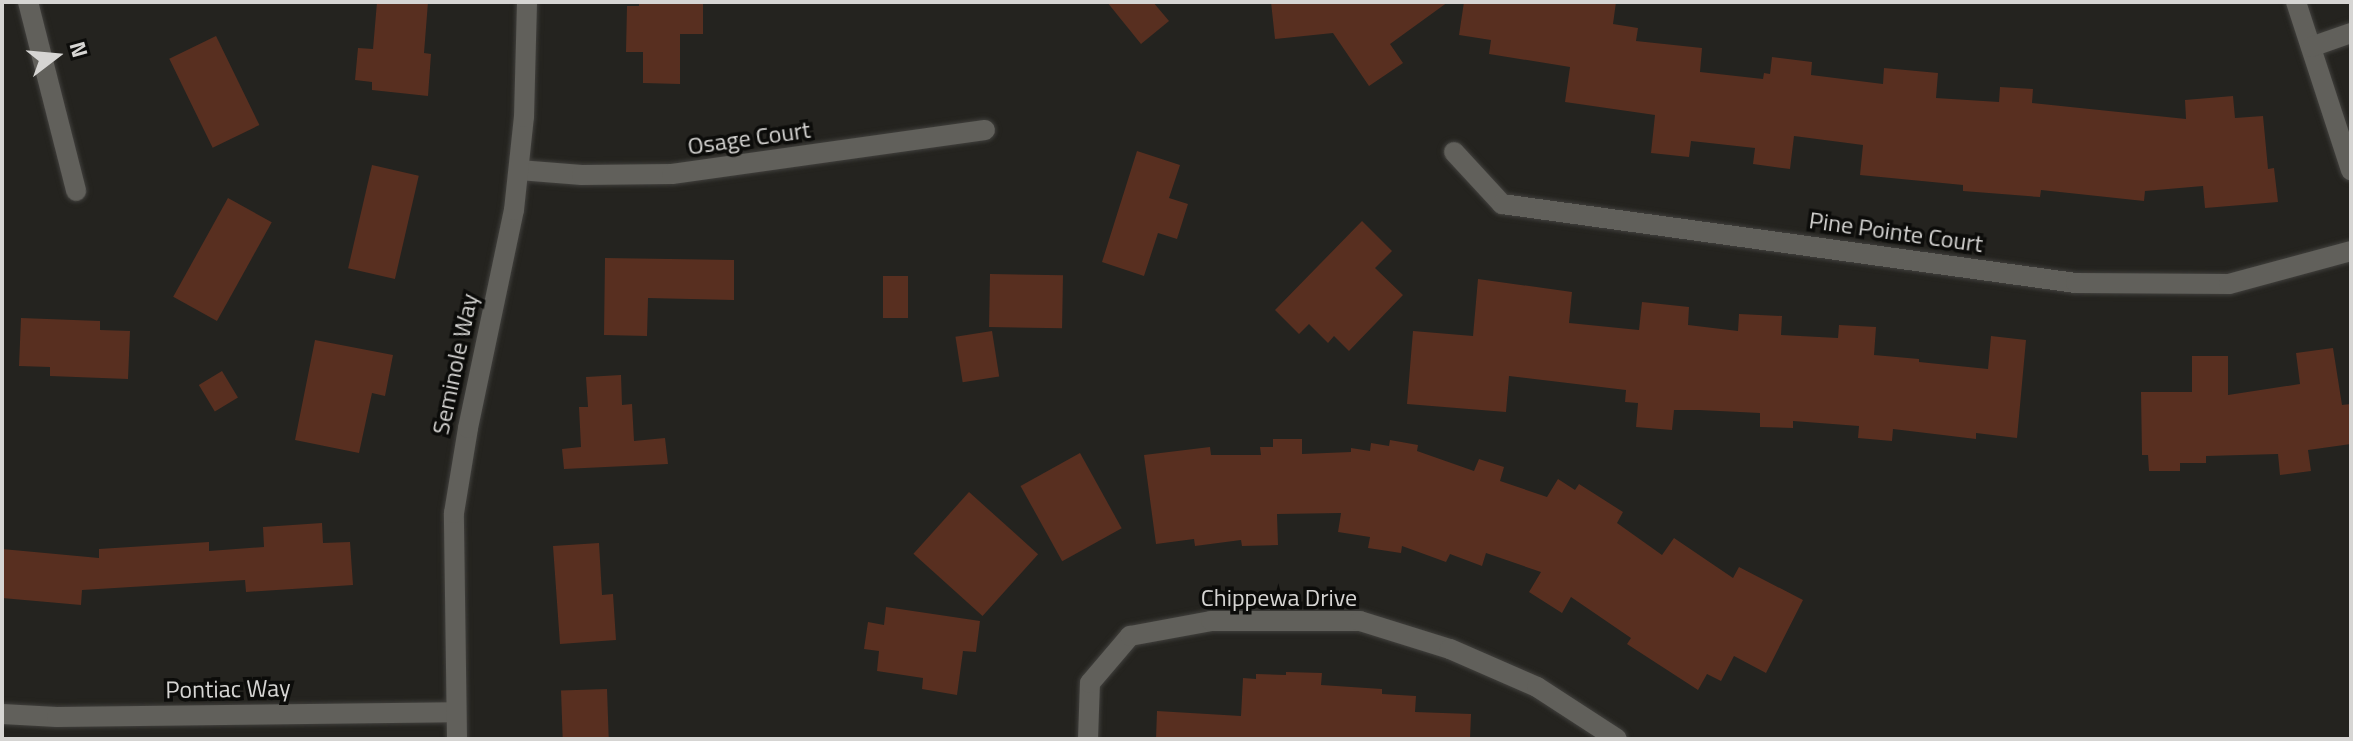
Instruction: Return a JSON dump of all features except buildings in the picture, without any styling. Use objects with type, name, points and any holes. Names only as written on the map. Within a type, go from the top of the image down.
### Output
[{"type":"street","points":[[28,2],[76,191]]},
{"type":"street","name":"Seminole Way","points":[[457,739],[454,712],[454,513],[519,170],[527,68],[527,2]]},
{"type":"street","points":[[2300,3],[2351,170]]},
{"type":"street","points":[[2311,47],[2351,33]]},
{"type":"street","name":"Osage Court","points":[[519,170],[609,176],[672,174],[985,130]]},
{"type":"street","name":"Pine Pointe Court","points":[[1454,152],[1502,204],[2076,283],[2229,284],[2351,251]]},
{"type":"street","name":"Chippewa Drive","points":[[1088,739],[1090,683],[1130,636],[1211,621],[1360,621],[1420,640],[1537,687],[1617,739]]},
{"type":"street","name":"Pontiac Way","points":[[2,714],[57,717],[454,712]]}]
